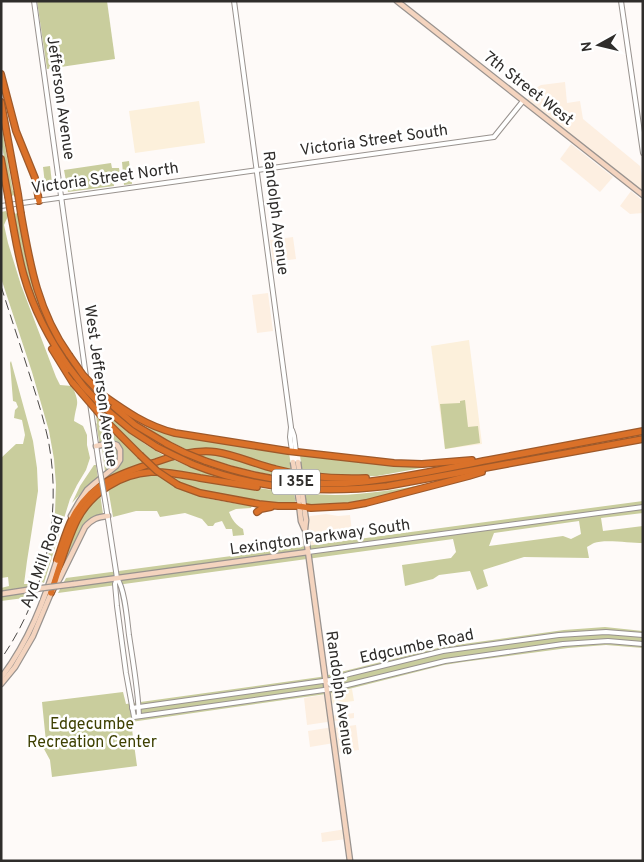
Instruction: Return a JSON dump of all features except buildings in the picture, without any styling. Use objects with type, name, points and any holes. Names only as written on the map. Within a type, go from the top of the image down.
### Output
[{"type":"highway","points":[[1,74],[16,131],[35,178],[39,201]]},
{"type":"highway","name":"I 35E","points":[[1,102],[30,262],[38,294],[52,327],[83,375],[100,393],[135,425],[167,444],[205,461],[245,473],[290,481],[345,483],[390,478],[643,431]]},
{"type":"highway","name":"I 35E","points":[[1,159],[17,250],[24,276],[30,296],[54,345],[84,387],[126,427],[157,447],[192,464],[258,483],[289,488],[362,489],[387,486],[643,438]]},
{"type":"highway","points":[[41,321],[48,341],[73,383],[103,418],[157,471],[178,485],[200,494],[278,506]]},
{"type":"highway","points":[[100,393],[138,419],[166,431],[294,452],[409,464],[489,460]]},
{"type":"highway","name":"Ayd Mill Road","points":[[57,560],[73,518],[96,488],[116,476],[192,452],[216,452],[306,476],[390,478]]},
{"type":"highway","points":[[257,512],[261,509],[301,504],[332,507],[366,503],[469,476],[501,465]]},
{"type":"highway","points":[[51,593],[70,538],[81,514],[99,492],[126,477],[157,472],[273,489],[314,492],[334,490]]},
{"type":"main road","name":"7th Street West","points":[[397,1],[643,195]]},
{"type":"main road","points":[[57,560],[71,516],[79,502],[91,486],[116,466],[120,460],[120,450],[117,445],[111,443],[96,446]]},
{"type":"main road","name":"Randolph Avenue","points":[[294,452],[301,504],[306,520],[305,529],[350,861]]},
{"type":"main road","name":"Ayd Mill Road","points":[[1,684],[15,667],[34,636],[51,593],[85,527],[98,517],[108,516]]},
{"type":"main road","name":"Lexington Parkway South","points":[[1,594],[308,552]]},
{"type":"main road","name":"Ayd Mill Road","points":[[1,678],[14,660],[36,620],[57,560]]},
{"type":"street","name":"Jefferson Avenue","points":[[34,1],[61,198]]},
{"type":"street","name":"Randolph Avenue","points":[[234,1],[291,428],[290,437],[294,452]]},
{"type":"street","points":[[621,1],[643,153]]},
{"type":"street","name":"Victoria Street South","points":[[212,177],[494,137],[523,101]]},
{"type":"street","name":"Victoria Street North","points":[[1,206],[212,177]]},
{"type":"street","name":"West Jefferson Avenue","points":[[61,198],[96,446],[117,578]]},
{"type":"street","name":"Lexington Parkway South","points":[[308,552],[643,507]]},
{"type":"street","points":[[117,578],[121,583],[126,613],[138,707],[139,716],[134,717],[117,606],[115,584],[117,578]]},
{"type":"street","name":"Edgcumbe Road","points":[[132,708],[325,681],[443,651],[559,635],[606,632],[643,635]]},
{"type":"street","name":"Edgcumbe Road","points":[[139,716],[326,690],[445,661],[567,644],[608,641],[643,644]]},
{"type":"shaded area","points":[[565,82],[567,103],[580,101],[583,119],[640,166],[643,189],[641,190],[527,100],[536,88],[541,85]]},
{"type":"shaded area","points":[[199,101],[205,143],[135,153],[129,111]]},
{"type":"shaded area","points":[[571,144],[613,177],[600,192],[560,159]]},
{"type":"shaded area","points":[[631,191],[643,201],[643,213],[630,214],[620,206]]},
{"type":"shaded area","points":[[293,237],[296,259],[273,262],[270,240]]},
{"type":"shaded area","points":[[268,293],[273,331],[257,333],[252,295]]},
{"type":"shaded area","points":[[469,340],[482,444],[445,449],[431,346]]},
{"type":"shaded area","points":[[326,514],[350,515],[353,540],[307,546],[303,517]]},
{"type":"shaded area","points":[[352,689],[354,701],[329,704],[328,694]]},
{"type":"shaded area","points":[[328,694],[331,716],[354,713],[354,718],[307,725],[304,698]]},
{"type":"shaded area","points":[[356,725],[359,750],[335,753],[334,743],[310,747],[308,731]]},
{"type":"shaded area","points":[[346,829],[347,839],[322,842],[321,833]]},
{"type":"green space","points":[[37,1],[107,1],[115,59],[47,69]]},
{"type":"green space","points":[[1,124],[15,195],[11,196],[1,141]]},
{"type":"green space","points":[[129,161],[132,184],[124,185],[122,162]]},
{"type":"green space","points":[[111,163],[112,168],[119,168],[121,181],[115,182],[113,178],[114,186],[68,192],[64,170]]},
{"type":"green space","points":[[50,166],[53,191],[46,192],[43,167]]},
{"type":"green space","points":[[6,211],[8,216],[4,225],[21,285],[60,385],[72,386],[75,392],[77,404],[74,421],[83,426],[87,435],[90,458],[86,470],[70,499],[44,583],[42,582],[55,513],[56,485],[54,459],[49,431],[32,372],[1,278],[1,212]]},
{"type":"green space","points":[[18,213],[35,293],[48,324],[70,364],[55,340],[32,290],[14,214]]},
{"type":"green space","points":[[11,361],[33,441],[38,491],[24,584],[30,584],[24,598],[1,601],[1,588],[9,586],[8,577],[1,578],[1,458],[16,444],[23,444],[25,435],[22,420],[14,418],[15,410],[18,407],[16,402],[13,401]]},
{"type":"green space","points":[[465,400],[468,427],[478,426],[480,443],[445,449],[440,404],[460,403],[460,401]]},
{"type":"green space","points":[[103,411],[145,444],[166,457],[151,462],[103,416]]},
{"type":"green space","points":[[97,414],[146,464],[107,480],[106,475],[122,460],[122,451],[120,445],[115,441],[108,442],[100,447],[96,423]]},
{"type":"green space","points":[[138,421],[143,424],[289,453],[292,471],[233,455],[189,451],[161,437]]},
{"type":"green space","points":[[643,434],[385,483],[336,487],[304,486],[344,486]]},
{"type":"green space","points":[[109,445],[117,447],[119,454],[115,462],[105,472],[102,447]]},
{"type":"green space","points":[[193,453],[218,453],[292,474],[293,478],[242,468]]},
{"type":"green space","points":[[300,455],[438,465],[377,476],[348,477],[302,473]]},
{"type":"green space","points":[[169,458],[193,468],[244,484],[161,471],[152,464]]},
{"type":"green space","points":[[94,465],[96,465],[98,478],[72,503],[80,486]]},
{"type":"green space","points":[[164,473],[294,493],[296,504],[262,502],[208,493],[181,484]]},
{"type":"green space","points":[[157,474],[176,487],[191,493],[252,506],[251,508],[236,509],[229,512],[238,526],[243,529],[244,535],[233,536],[232,529],[226,529],[222,521],[215,523],[213,526],[208,526],[202,519],[185,513],[160,517],[157,511],[136,511],[113,517],[108,488],[132,478]]},
{"type":"green space","points":[[434,483],[362,503],[323,506],[306,505],[305,493],[321,495],[353,494]]},
{"type":"green space","points":[[100,493],[103,514],[93,517],[84,524],[60,575],[79,519]]},
{"type":"green space","points":[[643,501],[643,513],[601,518],[603,531],[643,526],[643,543],[610,541],[594,543],[587,547],[589,558],[524,557],[483,570],[488,586],[477,590],[470,571],[439,575],[433,579],[405,586],[402,565],[451,558],[456,552],[453,539],[58,593],[66,578]],"holes":[[[579,521],[581,534],[571,539],[563,536],[489,546],[494,533]]]},
{"type":"green space","name":"Edgecumbe Recreation Center","points":[[605,627],[643,631],[643,648],[606,645],[568,648],[463,662],[333,693],[131,722],[137,766],[52,777],[50,760],[44,749],[46,742],[42,702],[123,692],[126,704],[320,677],[442,647],[564,630]]},
{"type":"railway","points":[[1,286],[46,430],[52,468],[53,497],[47,554],[39,582],[29,609],[1,659]]}]
